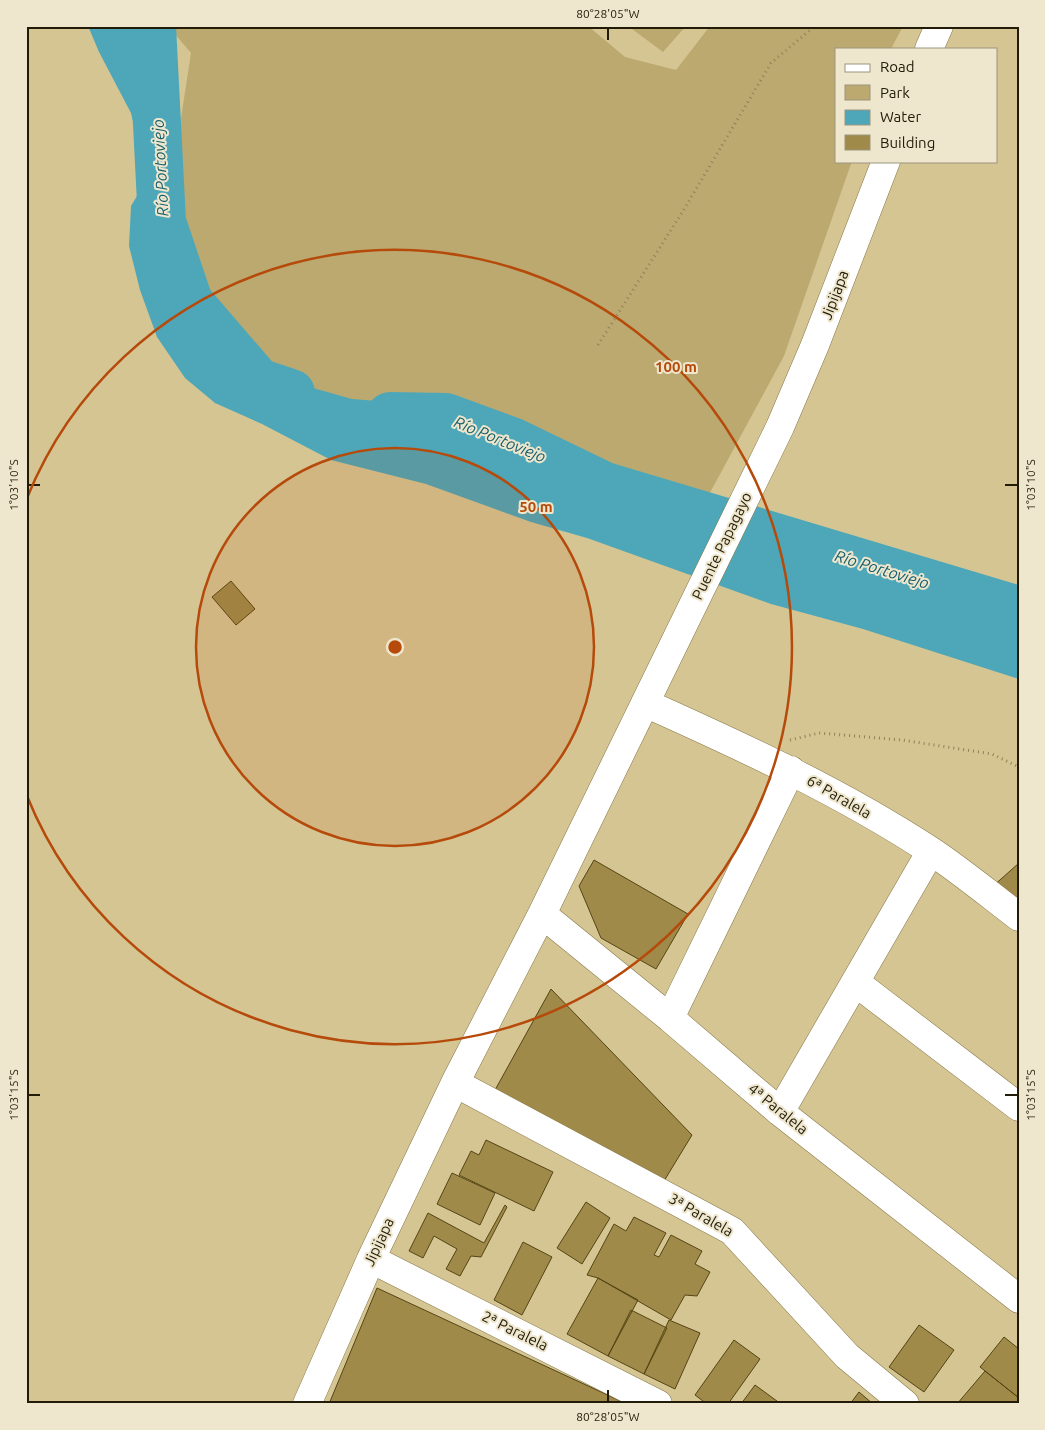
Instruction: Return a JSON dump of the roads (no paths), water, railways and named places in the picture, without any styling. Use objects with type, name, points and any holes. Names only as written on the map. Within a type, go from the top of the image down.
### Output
[{"type":"street","points":[[929,48],[939,26]]},
{"type":"street","name":"Jipijapa","points":[[780,427],[815,345],[886,162]]},
{"type":"street","name":"Puente Papagayo","points":[[542,914],[780,427]]},
{"type":"street","name":"6ª Paralela","points":[[645,703],[791,770],[931,851],[1019,917]]},
{"type":"street","points":[[670,1018],[791,770]]},
{"type":"street","points":[[780,1112],[931,851]]},
{"type":"street","name":"Jipijapa","points":[[307,1404],[371,1259],[455,1082],[542,914]]},
{"type":"street","name":"4ª Paralela","points":[[542,914],[670,1018],[780,1112],[1019,1299]]},
{"type":"street","points":[[855,982],[1019,1107]]},
{"type":"street","name":"3ª Paralela","points":[[455,1082],[732,1231],[848,1356],[904,1404]]},
{"type":"street","name":"2ª Paralela","points":[[371,1259],[658,1404]]},
{"type":"water","points":[[88,26],[131,27],[140,62],[166,130],[168,192],[174,222],[163,278],[180,316],[215,348],[267,375],[352,399],[439,406],[489,451],[578,482],[674,520],[838,569],[916,588],[1017,623],[1019,679],[863,629],[771,604],[587,538],[531,522],[426,484],[331,460],[262,424],[215,403],[185,378],[157,337],[140,290],[129,246],[131,206],[143,186],[143,163],[131,113],[99,52]]},
{"type":"waterway","name":"Río Portoviejo","points":[[152,26],[162,222],[189,302],[258,382],[291,393]]},
{"type":"waterway","name":"Río Portoviejo","points":[[390,416],[446,417],[514,442],[605,486],[1019,610]]}]
